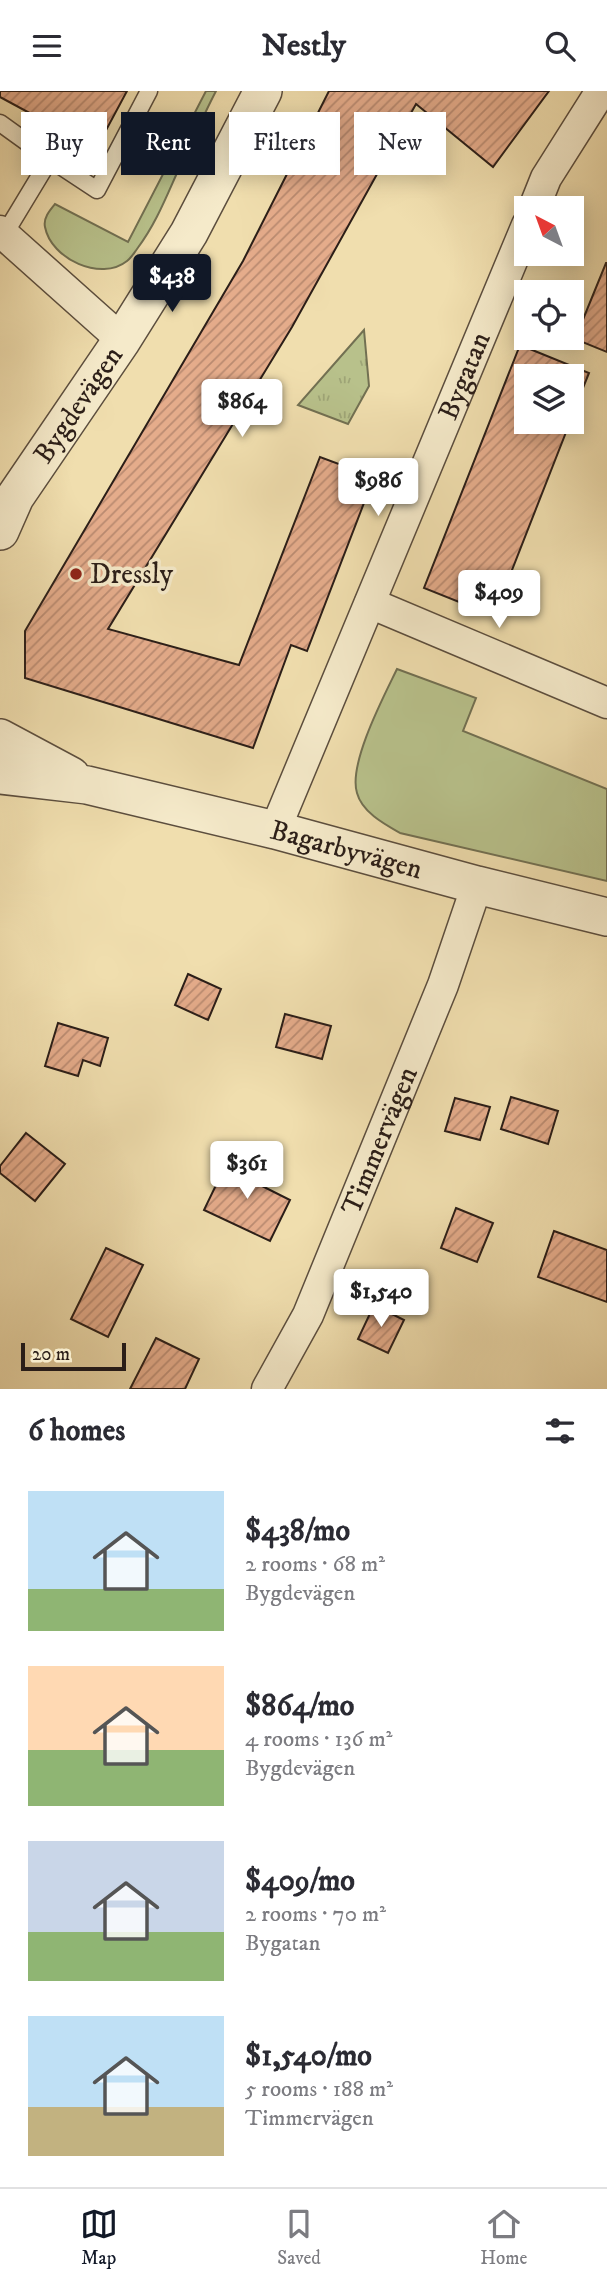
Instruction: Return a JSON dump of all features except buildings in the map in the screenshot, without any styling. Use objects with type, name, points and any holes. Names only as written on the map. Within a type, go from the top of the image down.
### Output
[{"type":"street","name":"Bygdevägen","points":[[0,531],[8,503],[122,340],[189,233],[263,91]]},
{"type":"street","points":[[539,196],[547,178],[601,91]]},
{"type":"street","points":[[2,233],[122,340]]},
{"type":"street","name":"Bygatan","points":[[275,830],[514,257]]},
{"type":"street","points":[[370,603],[607,703]]},
{"type":"street","name":"Bagarbyvägen","points":[[0,738],[87,785]]},
{"type":"street","name":"Bagarbyvägen","points":[[0,775],[87,785],[275,830],[607,917]]},
{"type":"street","name":"Timmervägen","points":[[267,1389],[309,1315],[443,985],[477,885]]},
{"type":"lane","points":[[107,171],[149,91]]},
{"type":"lane","points":[[0,123],[21,138]]},
{"type":"lane","points":[[2,233],[40,175]]},
{"type":"lane","points":[[74,175],[97,190],[105,175]]},
{"type":"green space","points":[[206,91],[216,91],[206,112],[195,112]]},
{"type":"green space","points":[[163,175],[176,175],[143,240],[127,261],[116,267],[91,268],[67,257],[49,239],[45,220],[55,204],[128,242]]},
{"type":"green space","points":[[364,330],[369,386],[348,424],[298,405]]},
{"type":"green space","points":[[397,669],[476,698],[463,731],[607,789],[607,881],[400,833],[369,812],[357,793],[358,765],[376,712]]},
{"type":"place","name":"Dressly","points":[[76,574]]}]
